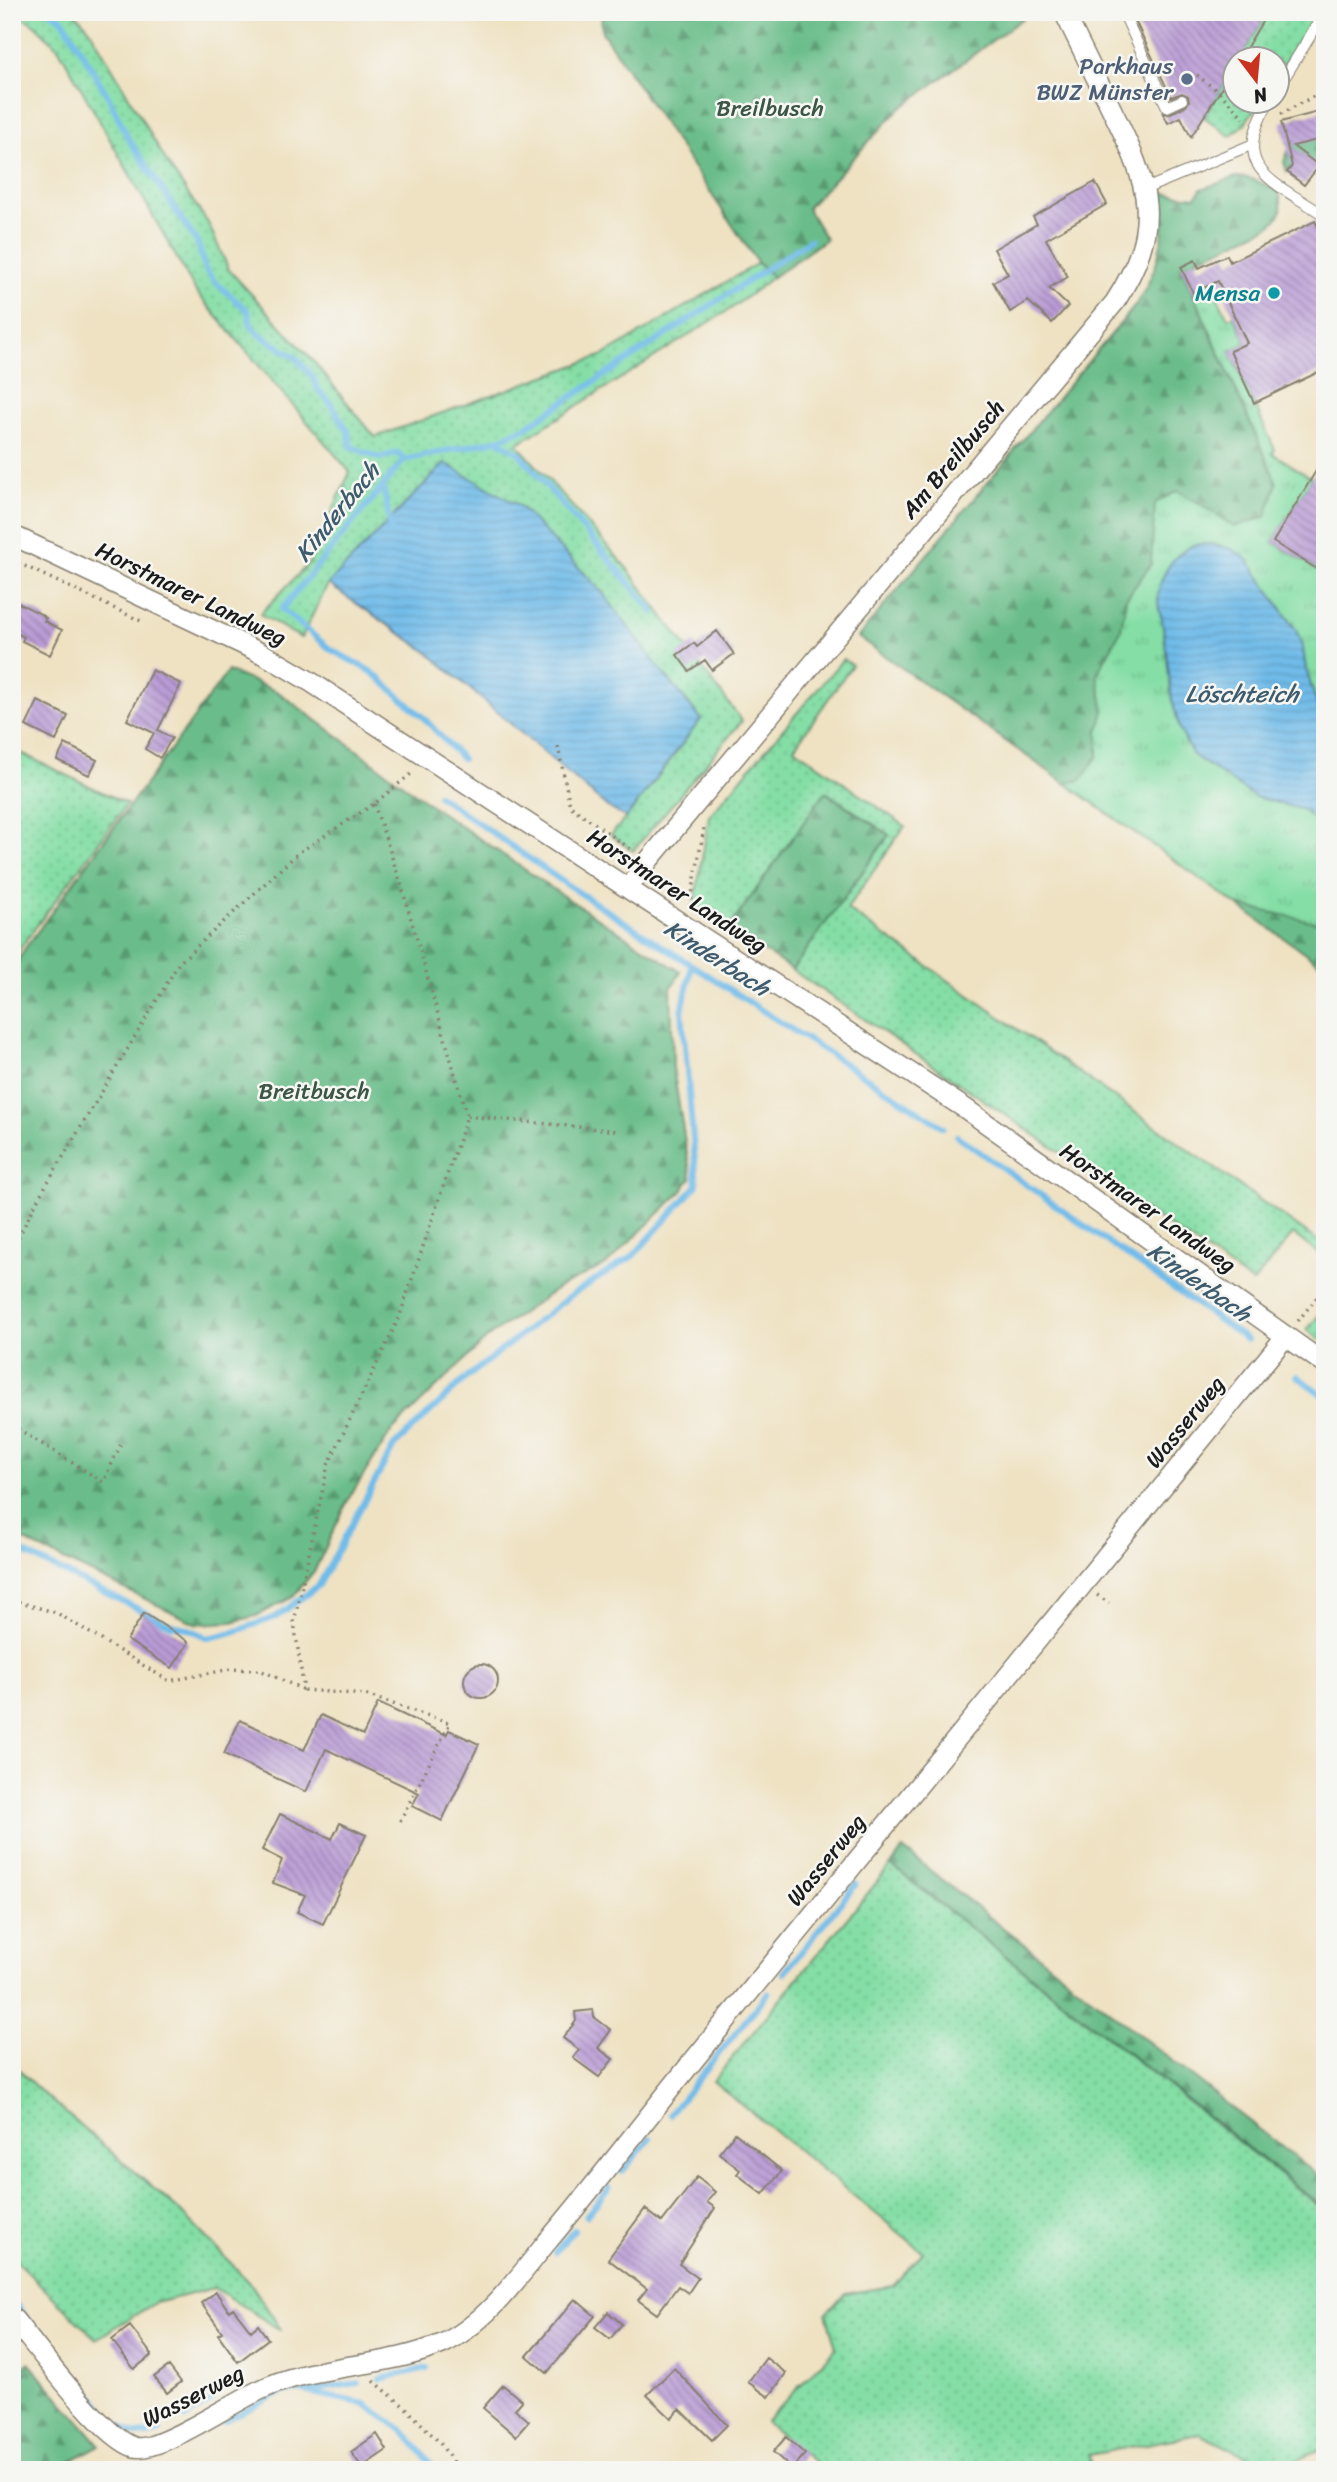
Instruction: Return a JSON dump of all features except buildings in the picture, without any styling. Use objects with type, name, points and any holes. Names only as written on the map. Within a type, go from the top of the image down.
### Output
[{"type":"street","name":"Am Breilbusch","points":[[628,888],[1115,302],[1134,272],[1144,239],[1145,189],[1136,159],[1064,12]]},
{"type":"street","name":"Horstmarer Landweg","points":[[12,535],[288,668],[367,717],[966,1109],[1325,1364]]},
{"type":"street","name":"Wasserweg","points":[[12,2317],[99,2422],[127,2444],[141,2448],[164,2441],[276,2383],[313,2372],[416,2353],[454,2337],[484,2314],[529,2265],[1286,1336]]},
{"type":"lane","points":[[1123,12],[1167,107],[1182,100]]},
{"type":"lane","points":[[1292,65],[1325,12]]},
{"type":"lane","points":[[1262,116],[1251,145],[1254,160],[1262,174],[1325,216]]},
{"type":"lane","points":[[1145,189],[1251,145]]},
{"type":"path","points":[[1197,75],[1219,92],[1255,129]]},
{"type":"path","points":[[1292,108],[1325,90]]},
{"type":"path","points":[[12,561],[149,624]]},
{"type":"path","points":[[558,746],[570,806],[648,861]]},
{"type":"path","points":[[12,1251],[39,1197],[179,963],[298,853],[374,804],[412,773],[401,766]]},
{"type":"path","points":[[689,928],[688,917],[706,815],[702,798]]},
{"type":"path","points":[[304,1690],[294,1622],[328,1465],[400,1318],[467,1116],[401,884],[374,804]]},
{"type":"path","points":[[467,1116],[619,1131]]},
{"type":"path","points":[[1286,1336],[1325,1287]]},
{"type":"path","points":[[12,1425],[103,1482],[121,1444]]},
{"type":"path","points":[[12,1600],[57,1613],[169,1682],[231,1669],[260,1670],[304,1690],[366,1695],[450,1723],[398,1825]]},
{"type":"path","points":[[367,2363],[376,2385],[406,2408],[440,2443],[458,2470]]},
{"type":"green space","points":[[14,12],[74,12],[89,28],[169,166],[208,223],[229,270],[314,362],[375,437],[604,355],[758,263],[773,277],[732,308],[517,444],[626,567],[742,721],[633,851],[611,835],[701,719],[660,669],[445,463],[328,584],[301,638],[260,614],[309,563],[350,472],[196,292],[59,49],[35,25]]},
{"type":"green space","name":"Breilbusch","points":[[601,12],[1031,12],[897,111],[807,208],[826,239],[773,277],[758,263],[602,32]]},
{"type":"green space","points":[[1268,12],[1317,12],[1292,51],[1292,46],[1247,46]]},
{"type":"green space","points":[[1222,87],[1222,116],[1250,116],[1244,125],[1230,136],[1204,117]]},
{"type":"green space","points":[[1325,110],[1325,173],[1302,153],[1287,172],[1284,162],[1291,144],[1289,122],[1299,117],[1317,124]]},
{"type":"green space","points":[[1236,177],[1253,180],[1279,192],[1281,209],[1278,217],[1266,228],[1181,267],[1277,483],[1266,517],[1233,527],[1201,504],[1154,537],[1151,564],[1126,599],[1121,630],[1097,674],[1104,711],[1098,733],[1098,756],[1081,780],[1065,783],[858,637],[1135,306],[1150,280],[1159,252],[1164,223],[1163,193],[1196,197],[1201,189]]},
{"type":"green space","points":[[1211,284],[1228,318],[1234,316],[1247,343],[1230,351],[1275,450],[1272,453],[1312,478],[1273,542],[1325,574],[1325,924],[1237,905],[1065,783],[1081,780],[1098,756],[1098,733],[1104,711],[1097,674],[1121,630],[1126,599],[1151,564],[1155,503],[1177,491],[1234,527],[1266,517],[1277,483],[1193,293]]},
{"type":"green space","points":[[843,659],[852,665],[794,748],[905,826],[847,909],[1325,1246],[1324,1258],[1293,1234],[1253,1283],[792,970],[889,835],[826,792],[729,928],[694,907],[709,816]]},
{"type":"green space","name":"Breitbusch","points":[[228,671],[278,692],[439,811],[681,972],[671,988],[673,1068],[691,1178],[681,1192],[606,1265],[561,1286],[489,1336],[391,1432],[349,1498],[315,1570],[293,1597],[256,1616],[232,1622],[197,1624],[12,1535],[12,971],[24,950]]},
{"type":"green space","points":[[12,749],[127,804],[12,963]]},
{"type":"green space","points":[[825,792],[889,835],[792,970],[729,928]]},
{"type":"green space","points":[[1237,905],[1325,923],[1325,967]]},
{"type":"green space","points":[[1325,1307],[1325,1343],[1307,1330]]},
{"type":"green space","points":[[903,1849],[1325,2181],[1325,2209],[891,1865]]},
{"type":"green space","points":[[891,1865],[1325,2211],[1325,2448],[1275,2469],[1199,2434],[1089,2455],[1092,2470],[824,2470],[765,2422],[836,2348],[826,2313],[845,2294],[893,2286],[923,2252],[713,2081]]},
{"type":"green space","points":[[12,2063],[38,2089],[181,2212],[251,2284],[282,2331],[214,2288],[155,2303],[96,2339],[12,2257]]},
{"type":"green space","points":[[29,2363],[100,2445],[54,2470],[12,2470],[12,2373]]},
{"type":"water","points":[[445,463],[521,507],[602,592],[701,719],[626,818],[606,806],[426,651],[328,584]]},
{"type":"water","name":"Löschteich","points":[[1196,544],[1213,544],[1232,549],[1248,560],[1302,642],[1306,669],[1325,730],[1325,830],[1304,810],[1255,797],[1193,755],[1180,730],[1172,699],[1158,597],[1160,585],[1170,565],[1177,556]]},
{"type":"waterway","name":"Kinderbach","points":[[51,12],[63,20],[109,98],[128,138],[198,244],[205,269],[215,282],[248,311],[251,326],[259,334],[296,358],[314,379],[318,390],[328,400],[348,431],[351,447],[379,458],[398,453],[404,460],[282,609],[330,649],[372,672],[422,716],[462,759]]},
{"type":"waterway","points":[[404,460],[497,440],[523,429],[810,240]]},
{"type":"waterway","points":[[497,440],[519,453],[654,612]]},
{"type":"waterway","points":[[383,486],[391,528]]},
{"type":"waterway","name":"Kinderbach","points":[[438,795],[566,884],[943,1127]]},
{"type":"waterway","points":[[12,1547],[171,1625],[187,1628],[208,1638],[276,1617],[319,1585],[394,1446],[466,1378],[570,1296],[633,1256],[697,1185],[682,1011],[692,965]]},
{"type":"waterway","name":"Kinderbach","points":[[957,1136],[1247,1340]]},
{"type":"waterway","name":"Kinderbach","points":[[1297,1376],[1325,1397]]},
{"type":"waterway","points":[[784,1973],[856,1884]]},
{"type":"waterway","points":[[670,2114],[768,1993]]},
{"type":"waterway","points":[[622,2172],[650,2138]]},
{"type":"waterway","points":[[586,2216],[609,2188]]},
{"type":"waterway","points":[[555,2252],[574,2230]]},
{"type":"waterway","points":[[12,2300],[112,2420],[134,2433],[160,2431]]},
{"type":"waterway","points":[[380,2379],[427,2368]]},
{"type":"waterway","points":[[308,2391],[358,2383]]},
{"type":"waterway","points":[[224,2421],[285,2391],[298,2390],[365,2404],[404,2431],[436,2470]]},
{"type":"waterway","points":[[185,2418],[213,2400]]},
{"type":"place","name":"Parkhaus BWZ Münster","points":[[1187,79]]},
{"type":"place","name":"Mensa","points":[[1274,293]]}]
